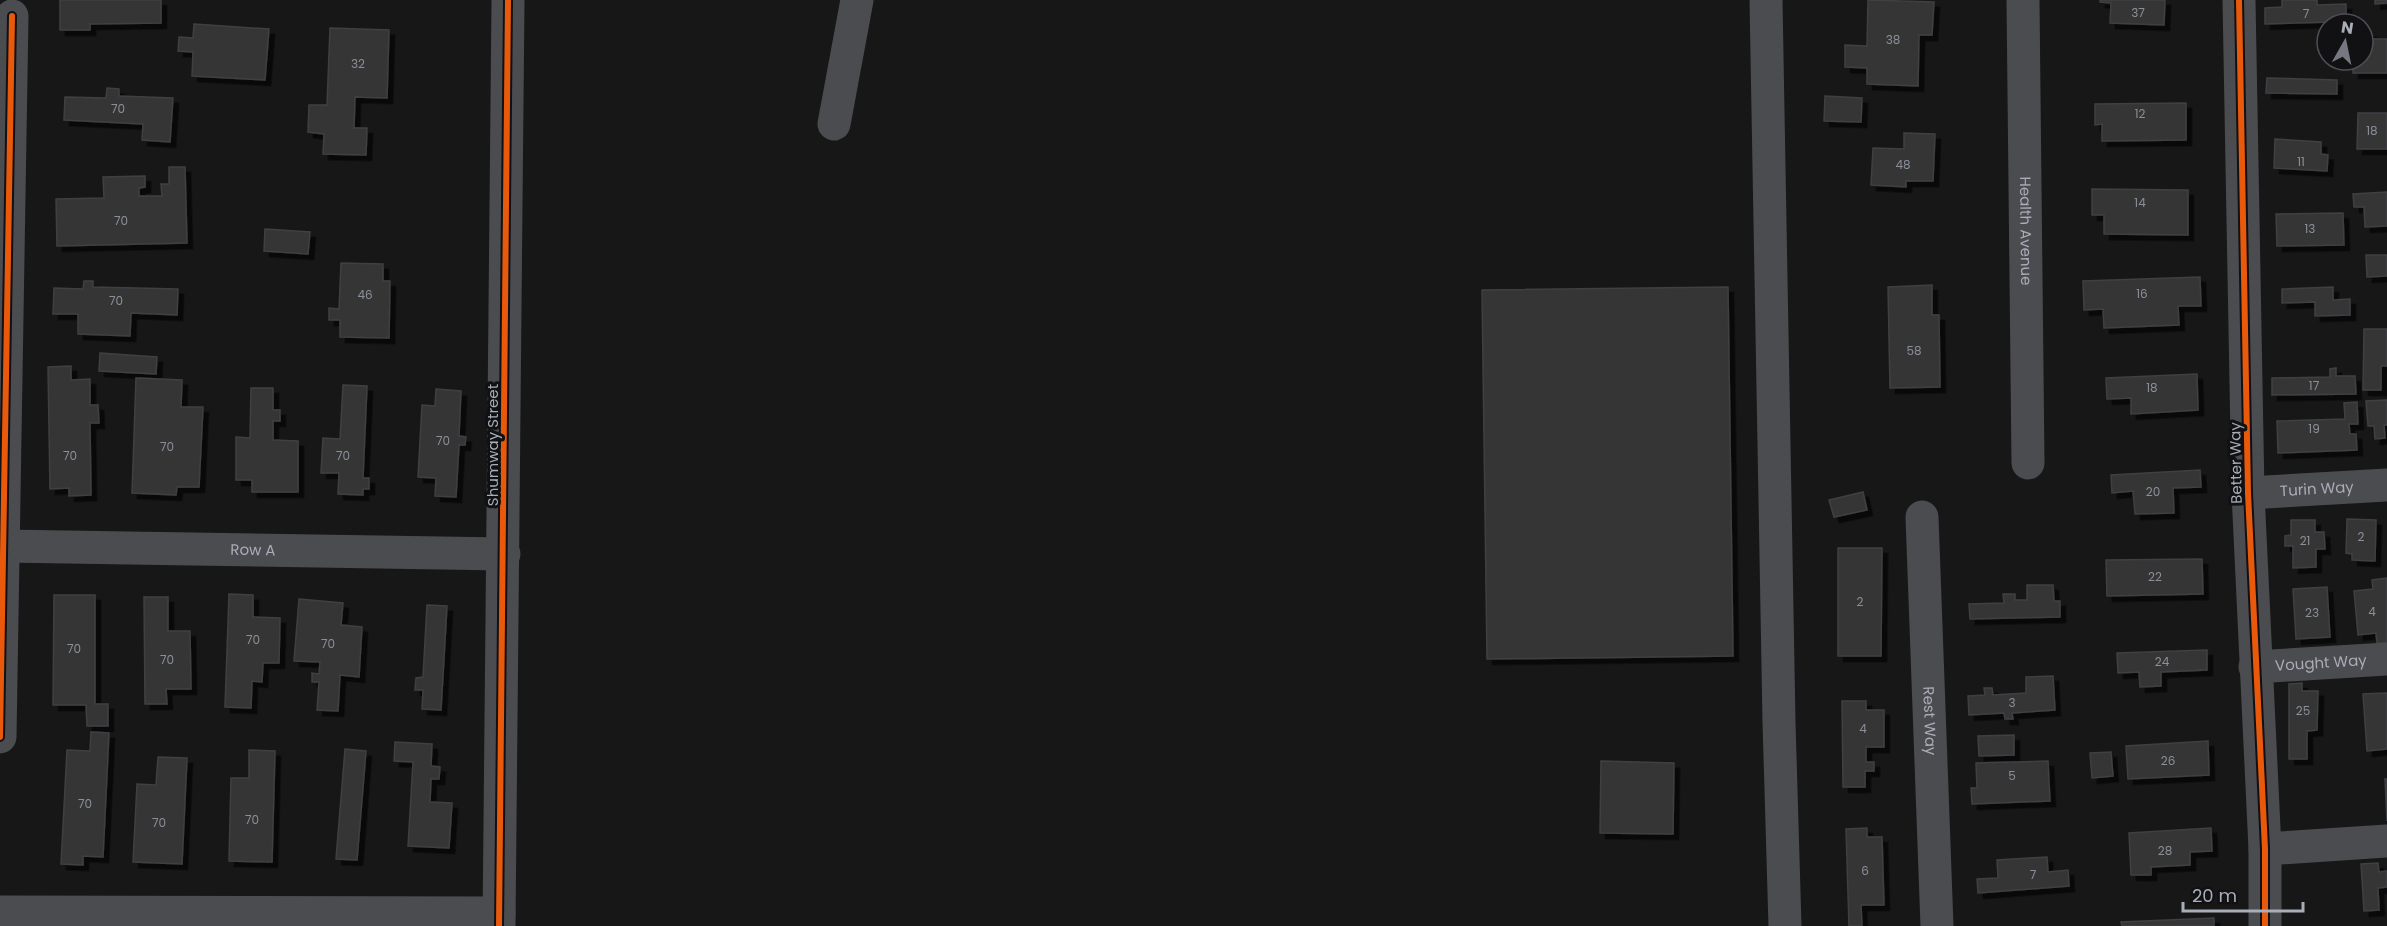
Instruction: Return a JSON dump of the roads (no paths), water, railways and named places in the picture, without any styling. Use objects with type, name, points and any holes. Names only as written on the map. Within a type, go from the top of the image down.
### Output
[{"type":"street","name":"Shumway Street","points":[[499,920],[508,0]]},
{"type":"street","points":[[834,124],[857,0]]},
{"type":"street","points":[[1766,0],[1779,722],[1785,926]]},
{"type":"street","name":"Health Avenue","points":[[2023,0],[2028,463]]},
{"type":"street","name":"Better Way","points":[[2239,0],[2248,493],[2265,849],[2265,926]]},
{"type":"street","points":[[0,737],[12,16]]},
{"type":"street","name":"Turin Way","points":[[2248,493],[2387,485]]},
{"type":"street","name":"Rest Way","points":[[1922,517],[1937,926]]},
{"type":"street","name":"Row A","points":[[3,546],[504,554]]},
{"type":"street","name":"Vought Way","points":[[2255,667],[2387,659]]},
{"type":"street","points":[[2265,849],[2387,841]]},
{"type":"street","points":[[0,912],[499,920]]}]
